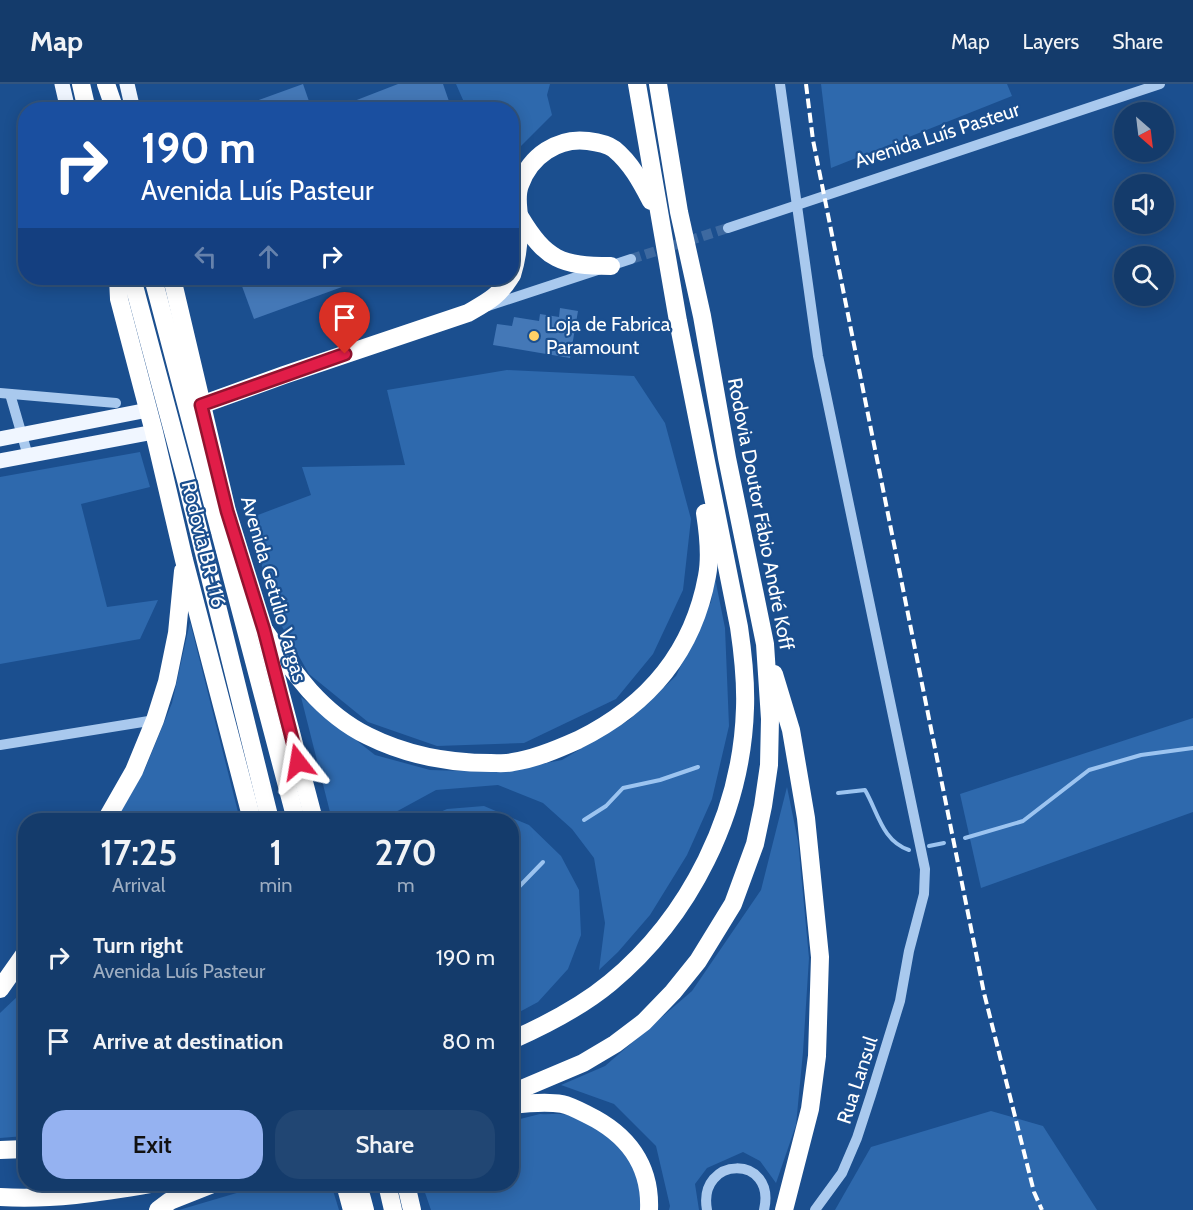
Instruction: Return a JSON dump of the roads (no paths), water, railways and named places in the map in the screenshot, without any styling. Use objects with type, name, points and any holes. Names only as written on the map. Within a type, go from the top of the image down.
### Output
[{"type":"highway","points":[[81,84],[85,102]]},
{"type":"highway","points":[[105,84],[111,102]]},
{"type":"highway","points":[[519,1036],[585,1002],[609,984],[637,958],[685,899],[706,860],[723,820],[735,781],[742,746],[745,709],[744,668],[739,627],[659,216],[637,84]]},
{"type":"highway","name":"Rodovia Doutor Fábio André Koff","points":[[519,1090],[583,1063],[615,1044],[644,1022],[673,992],[698,961],[733,904],[755,844],[769,765],[770,719],[765,644],[727,458],[702,316],[679,212],[658,84]]},
{"type":"highway","points":[[519,188],[529,167],[540,154],[561,143],[578,140],[596,142],[612,148],[628,163],[659,216]]},
{"type":"highway","points":[[519,215],[539,246],[559,260],[582,266],[611,266]]},
{"type":"highway","name":"Rodovia BR-116","points":[[117,285],[184,560],[250,813]]},
{"type":"highway","name":"Rodovia BR-116","points":[[134,285],[186,480],[268,813]]},
{"type":"highway","name":"Rodovia BR-116","points":[[155,285],[294,813]]},
{"type":"highway","name":"Avenida Getúlio Vargas","points":[[174,285],[227,511],[264,630],[312,813]]},
{"type":"highway","points":[[201,405],[468,313],[494,298],[505,285]]},
{"type":"highway","points":[[264,630],[294,675],[318,702],[344,722],[379,741],[433,759],[474,763],[513,762],[559,749],[597,730],[634,705],[667,671],[685,642],[699,608],[708,574],[708,533],[700,483],[706,464]]},
{"type":"highway","points":[[110,813],[134,771],[155,720],[167,682],[177,633],[184,560]]},
{"type":"highway","points":[[765,644],[791,730],[806,818],[820,957],[817,1056],[810,1109],[783,1210]]},
{"type":"highway","points":[[0,990],[18,964]]},
{"type":"highway","points":[[519,1104],[564,1105],[607,1124],[622,1137],[641,1166],[647,1186],[649,1210]]},
{"type":"highway","points":[[0,1150],[18,1149]]},
{"type":"highway","points":[[0,1197],[34,1199],[111,1191]]},
{"type":"highway","points":[[158,1210],[170,1201],[195,1191]]},
{"type":"highway","points":[[347,1191],[352,1210]]},
{"type":"highway","points":[[360,1191],[365,1210]]},
{"type":"highway","points":[[389,1191],[393,1210]]},
{"type":"highway","points":[[408,1191],[414,1210]]},
{"type":"main road","points":[[62,84],[67,102]]},
{"type":"main road","points":[[127,84],[131,102]]},
{"type":"main road","points":[[0,440],[148,410]]},
{"type":"main road","points":[[0,461],[154,432]]},
{"type":"street","name":"Rua Lansul","points":[[780,84],[818,356],[925,869],[924,894],[891,1035],[857,1138],[842,1173],[815,1210]]},
{"type":"street","name":"Avenida Luís Pasteur","points":[[728,228],[1160,84]]},
{"type":"street","points":[[468,313],[631,259]]},
{"type":"street","points":[[28,456],[5,394],[116,403]]},
{"type":"street","points":[[0,745],[155,720]]},
{"type":"street","points":[[706,1210],[706,1191],[710,1180],[726,1170],[738,1168],[751,1171],[760,1179],[766,1198],[764,1210]]},
{"type":"waterway","points":[[965,838],[1023,821],[1089,770],[1141,755],[1193,748]]},
{"type":"waterway","points":[[584,820],[606,806],[623,788],[660,780],[698,767]]},
{"type":"waterway","points":[[838,793],[865,790],[887,833],[900,846],[909,850]]},
{"type":"waterway","points":[[929,846],[944,843]]},
{"type":"waterway","points":[[519,887],[543,862]]},
{"type":"tunnel","points":[[631,259],[728,228]]},
{"type":"railway","points":[[806,84],[813,140],[984,993],[1034,1192],[1042,1210]]},
{"type":"place","name":"Loja de Fabrica Paramount","points":[[534,336]]}]
